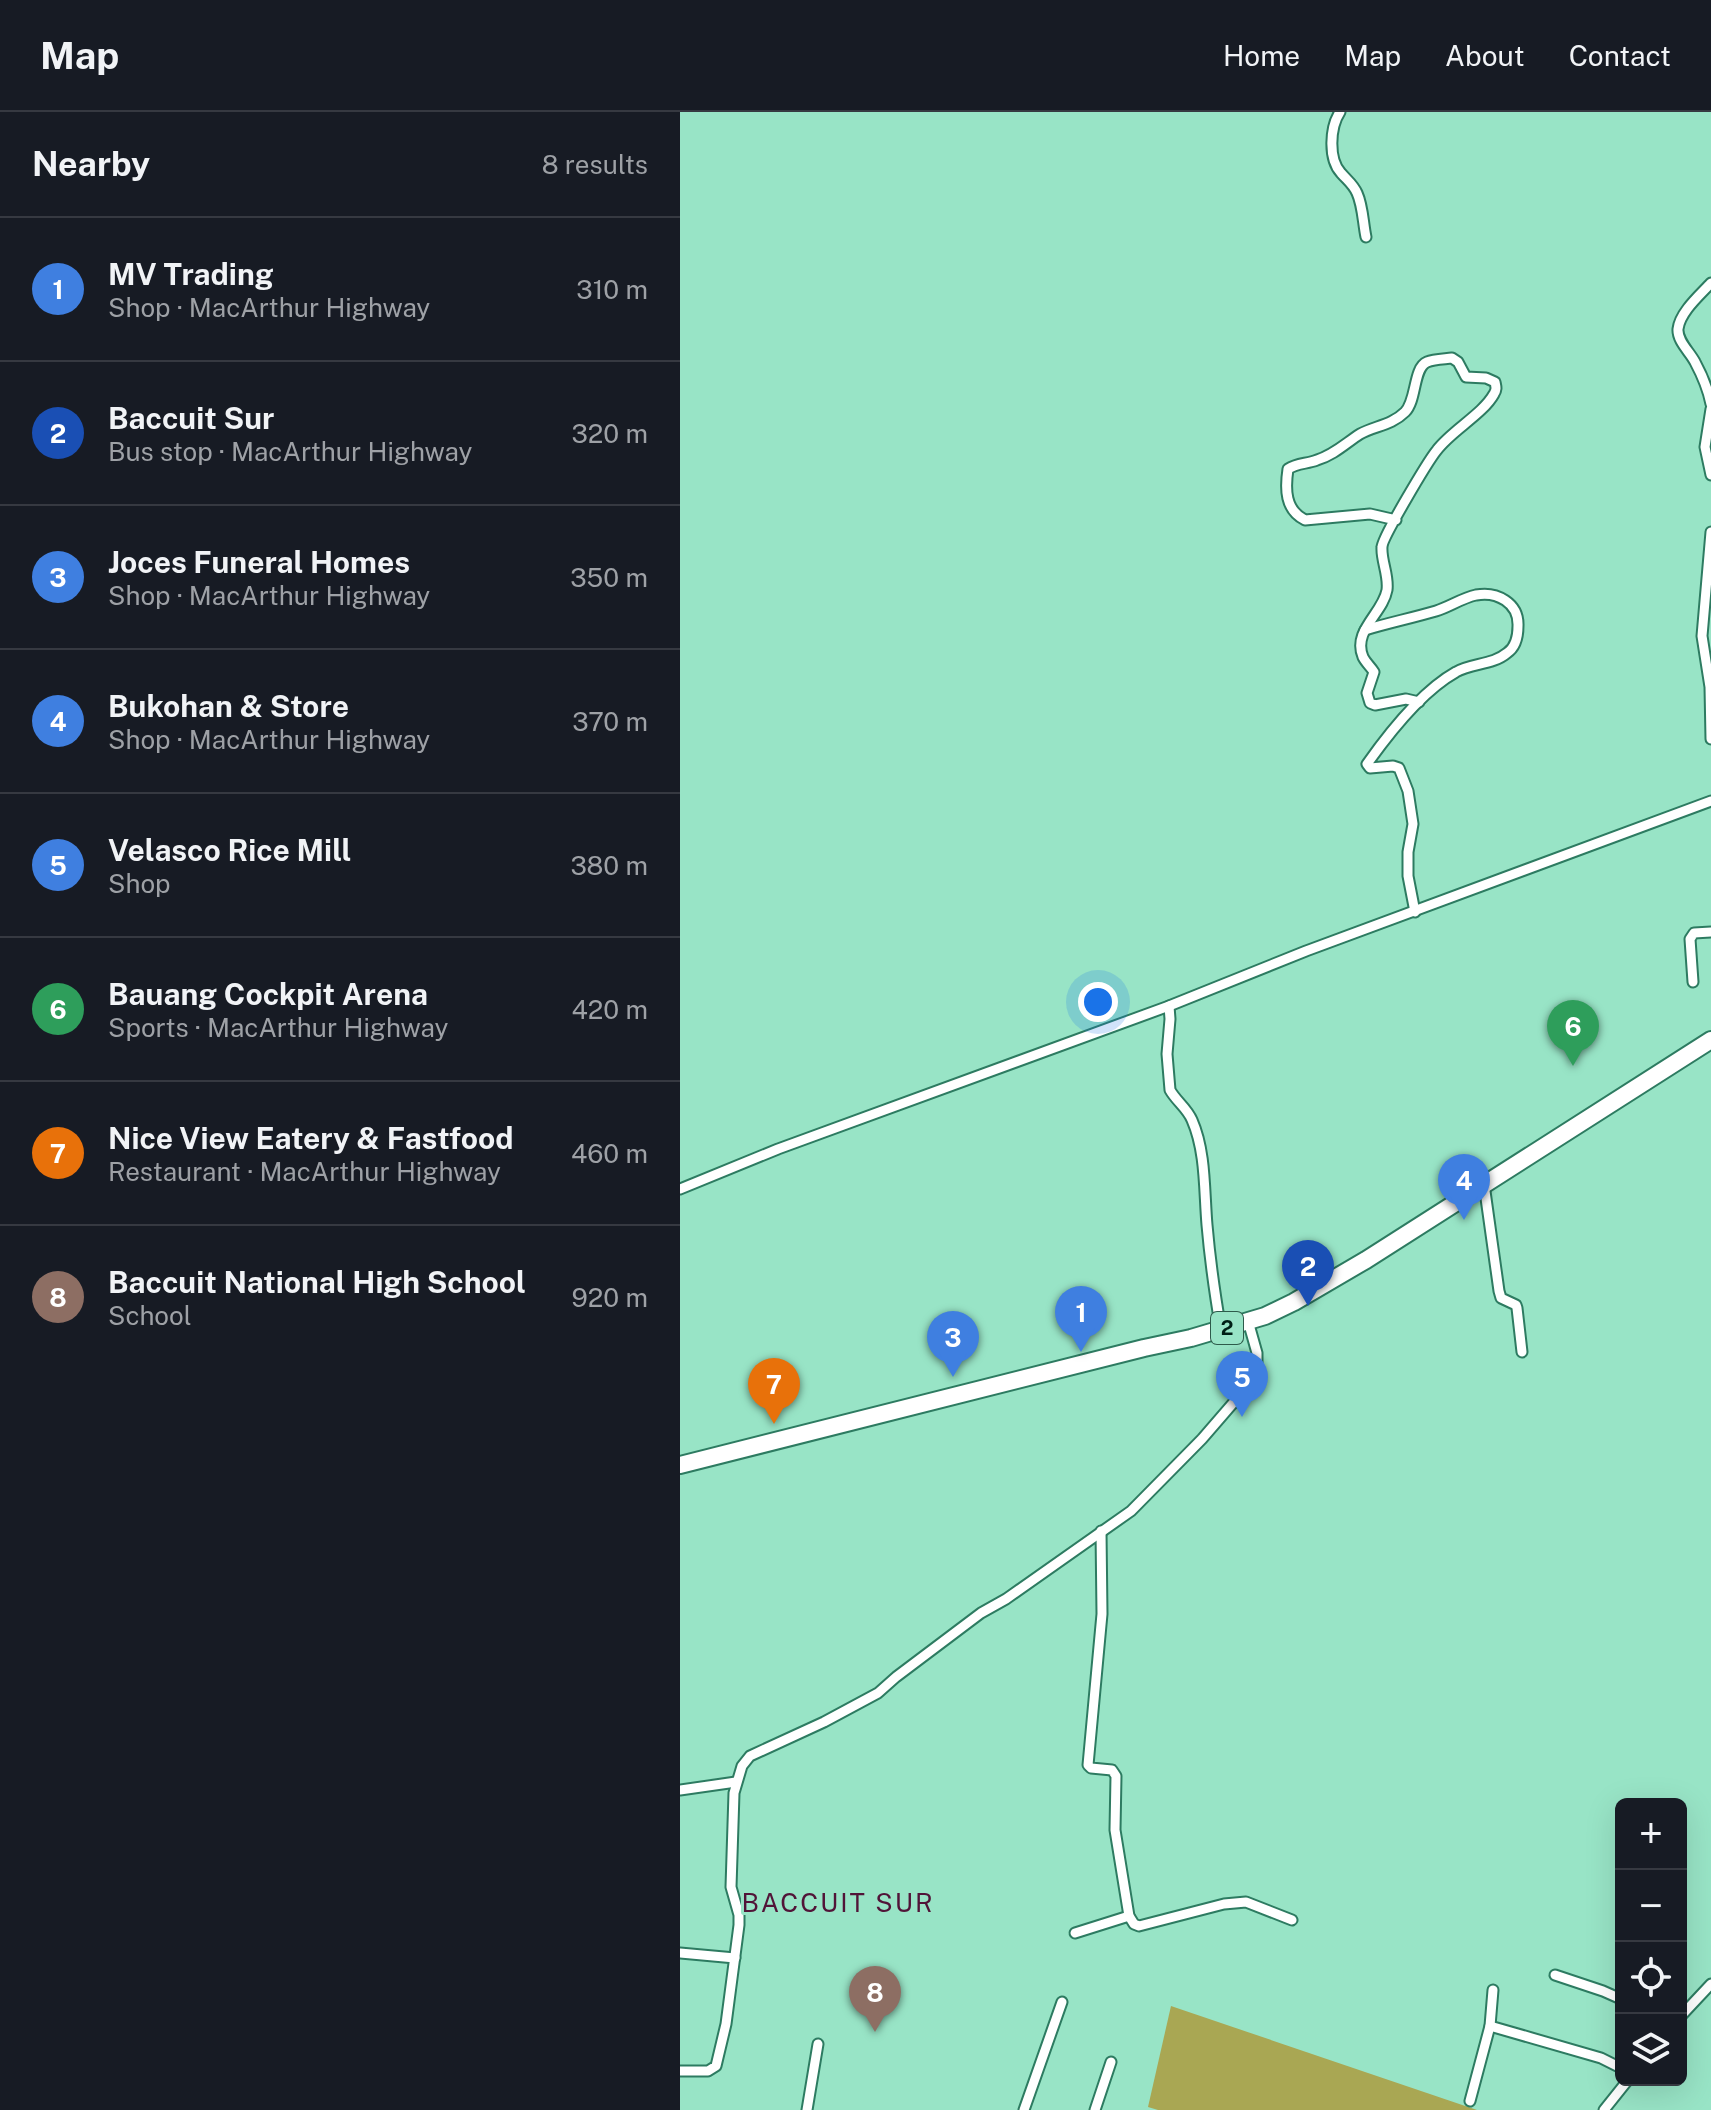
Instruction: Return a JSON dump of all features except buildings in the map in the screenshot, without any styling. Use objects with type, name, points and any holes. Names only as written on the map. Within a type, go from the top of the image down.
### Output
[{"type":"highway","name":"2","points":[[680,1465],[1221,1330],[1274,1312],[1337,1277],[1711,1040]]},
{"type":"street","points":[[1340,112],[1334,123],[1334,162],[1359,196],[1366,237]]},
{"type":"street","points":[[1711,283],[1678,326],[1680,338],[1709,393],[1711,406],[1705,447],[1711,475]]},
{"type":"street","points":[[1396,520],[1370,514],[1305,520],[1298,517],[1289,506],[1288,469],[1318,460],[1365,432],[1387,425],[1405,411],[1412,400],[1419,369],[1427,362],[1452,358],[1458,362],[1466,377],[1492,379],[1495,393],[1437,449],[1396,520],[1383,538],[1381,547],[1386,592],[1362,637],[1364,660],[1374,672],[1367,693],[1370,703],[1375,705],[1406,699],[1419,702]]},
{"type":"street","points":[[1711,532],[1702,636],[1710,687],[1711,739]]},
{"type":"street","points":[[1365,630],[1474,596],[1493,596],[1507,601],[1514,607],[1519,619],[1515,644],[1509,653],[1453,673],[1419,702],[1367,766],[1399,768],[1408,791],[1413,824],[1408,876],[1415,912]]},
{"type":"street","points":[[680,1189],[851,1122],[1169,1006],[1306,951],[1711,801]]},
{"type":"street","points":[[1693,982],[1690,939],[1694,933],[1711,932]]},
{"type":"street","points":[[1169,1006],[1167,1054],[1170,1090],[1194,1122],[1203,1166],[1210,1260],[1221,1330]]},
{"type":"street","points":[[1484,1184],[1499,1291],[1501,1298],[1516,1305],[1522,1352]]},
{"type":"street","points":[[680,2071],[708,2071],[716,2066],[726,2024],[739,1915],[731,1875],[736,1782],[742,1766],[750,1756],[878,1693],[981,1613],[1006,1599],[1131,1511],[1202,1439],[1253,1380],[1257,1353],[1248,1321]]},
{"type":"street","points":[[1101,1531],[1102,1614],[1088,1765],[1115,1773],[1115,1830],[1129,1916],[1134,1924],[1143,1925],[1224,1904],[1246,1902],[1292,1920]]},
{"type":"street","points":[[680,1790],[736,1782]]},
{"type":"street","points":[[1075,1933],[1129,1916]]},
{"type":"street","points":[[680,1953],[735,1958]]},
{"type":"street","points":[[1555,1975],[1615,1996]]},
{"type":"street","points":[[1683,2014],[1711,1984]]},
{"type":"street","points":[[1470,2101],[1490,2026],[1493,1990]]},
{"type":"street","points":[[1024,2110],[1062,2002]]},
{"type":"street","points":[[1490,2026],[1601,2058],[1615,2065]]},
{"type":"street","points":[[807,2110],[818,2044]]},
{"type":"street","points":[[1095,2110],[1111,2062]]},
{"type":"street","points":[[1604,2110],[1623,2086]]},
{"type":"shaded area","points":[[1171,2006],[1477,2110],[1158,2110],[1148,2107]]},
{"type":"place","name":"Bauang Cockpit Arena","points":[[1573,1066]]},
{"type":"place","name":"Bukohan & Store","points":[[1464,1220]]},
{"type":"place","name":"Baccuit Sur","points":[[1308,1306]]},
{"type":"place","name":"MV Trading","points":[[1081,1352]]},
{"type":"place","name":"Joces Funeral Homes","points":[[953,1377]]},
{"type":"place","name":"Velasco Rice Mill","points":[[1242,1417]]},
{"type":"place","name":"Nice View Eatery & Fastfood","points":[[774,1424]]},
{"type":"place","name":"Baccuit National High School","points":[[875,2032]]},
{"type":"district","name":"BACCUIT SUR","points":[[838,1902]]}]
